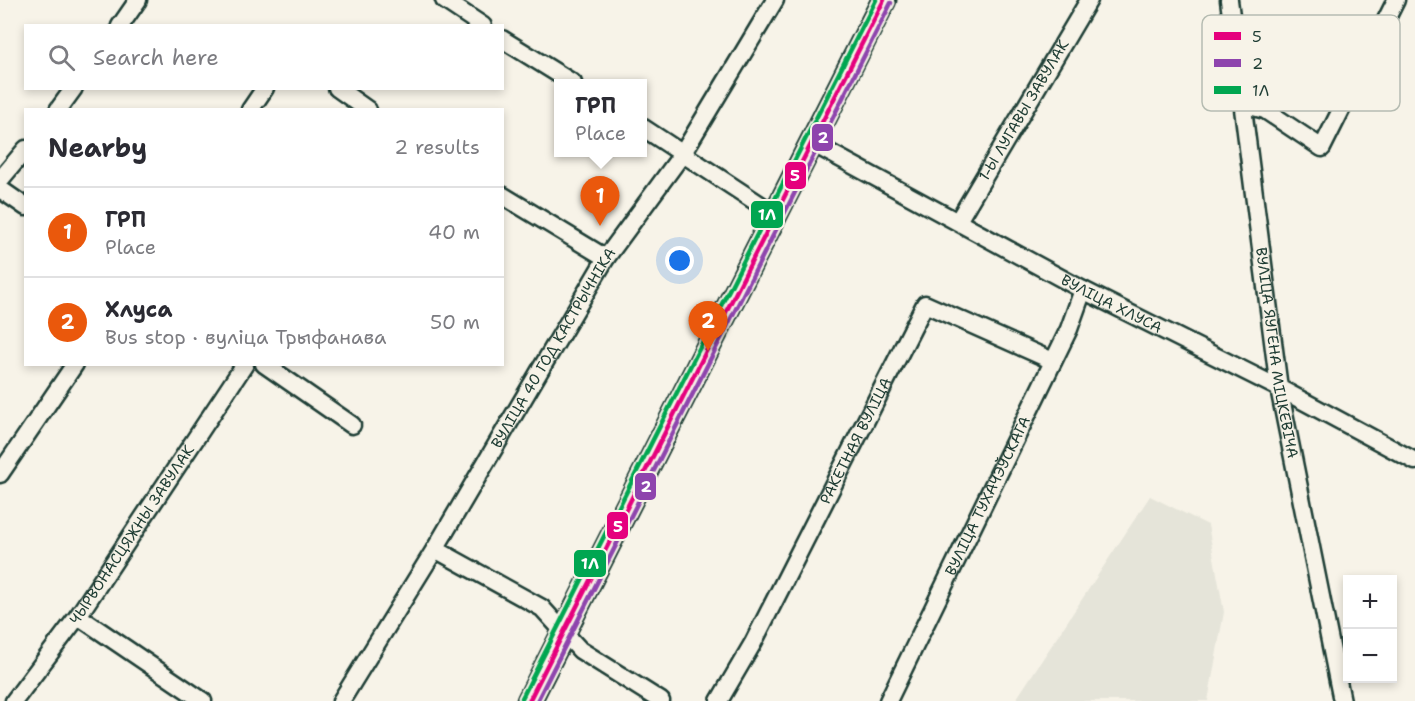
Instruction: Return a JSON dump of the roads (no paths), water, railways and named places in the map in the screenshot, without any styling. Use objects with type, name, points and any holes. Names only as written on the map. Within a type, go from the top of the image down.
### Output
[{"type":"street","points":[[121,24],[138,0]]},
{"type":"street","points":[[444,0],[480,24]]},
{"type":"street","name":"ВУЛІЦА 40 ГОД КАСТРЫЧНІКА","points":[[342,701],[435,549],[606,258],[683,153],[775,0]]},
{"type":"street","points":[[529,701],[884,0]]},
{"type":"street","name":"1-Ы ЛУГАВЫ ЗАВУЛАК","points":[[958,221],[1089,0]]},
{"type":"street","name":"ВУЛІЦА ЯЎГЕНА МІЦКЕВІЧА","points":[[1229,0],[1231,15]]},
{"type":"street","points":[[1388,15],[1396,0]]},
{"type":"street","points":[[504,40],[565,79]]},
{"type":"street","points":[[59,108],[73,90]]},
{"type":"street","points":[[251,108],[264,90]]},
{"type":"street","points":[[340,90],[365,108]]},
{"type":"street","name":"ВУЛІЦА ЯЎГЕНА МІЦКЕВІЧА","points":[[1243,111],[1279,388],[1342,701]]},
{"type":"street","points":[[1266,111],[1322,148],[1340,111]]},
{"type":"street","points":[[647,130],[776,215]]},
{"type":"street","name":"ВУЛІЦА ХЛУСА","points":[[812,143],[1083,290],[1279,388],[1415,461]]},
{"type":"street","points":[[0,180],[24,151]]},
{"type":"street","points":[[0,189],[24,206]]},
{"type":"street","points":[[504,196],[606,258]]},
{"type":"street","name":"ВУЛІЦА ТУХАЧЭЎСКАГА","points":[[888,701],[1053,362],[1083,290]]},
{"type":"street","name":"РАКЕТНАЯ ВУЛІЦА","points":[[719,701],[753,643],[925,304],[1053,362]]},
{"type":"street","points":[[0,474],[74,366]]},
{"type":"street","name":"ЧЫРВОНАСЦЯЖНЫ ЗАВУЛАК","points":[[14,701],[78,616],[244,366]]},
{"type":"street","points":[[267,366],[352,425]]},
{"type":"street","points":[[435,549],[542,608],[580,650],[661,701]]},
{"type":"street","points":[[78,616],[203,701]]},
{"type":"place","name":"ГРП","points":[[600,226]]},
{"type":"place","name":"Хлуса","points":[[708,351]]}]
